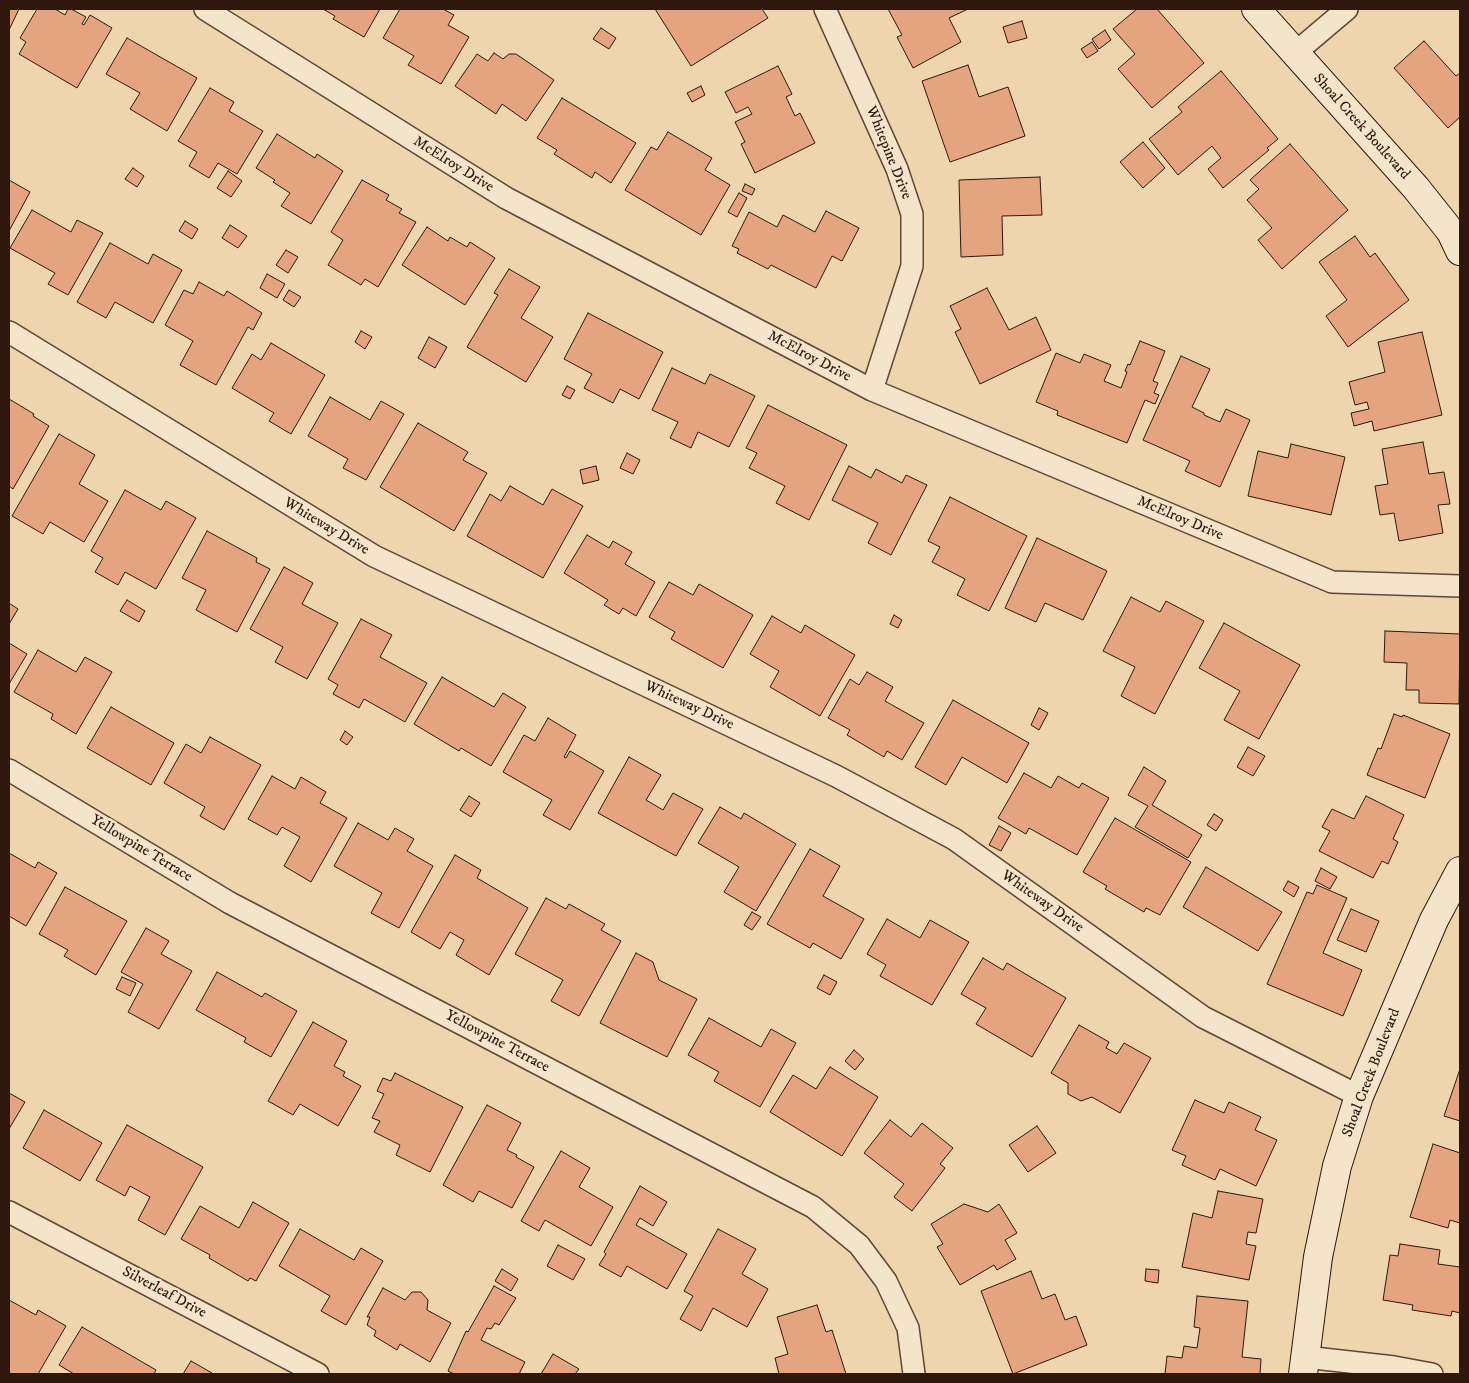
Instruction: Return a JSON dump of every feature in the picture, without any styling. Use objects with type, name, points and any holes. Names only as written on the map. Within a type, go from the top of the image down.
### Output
[{"type":"street","name":"McElroy Drive","points":[[205,9],[506,198],[872,390],[1332,582],[1460,586]]},
{"type":"street","name":"Whitepine Drive","points":[[825,9],[897,170],[912,214],[912,266],[872,390]]},
{"type":"street","name":"Shoal Creek Boulevard","points":[[1256,9],[1416,188],[1451,232],[1460,251]]},
{"type":"street","points":[[1295,53],[1347,9]]},
{"type":"street","name":"Whiteway Drive","points":[[9,332],[374,556],[836,776],[954,839],[1203,1017],[1359,1096]]},
{"type":"street","name":"Yellowpine Terrace","points":[[9,770],[230,902],[813,1207],[858,1245],[886,1280],[908,1328],[914,1374]]},
{"type":"street","name":"Shoal Creek Boulevard","points":[[1304,1366],[1318,1257],[1337,1166],[1359,1096],[1434,920],[1460,871]]},
{"type":"street","name":"Silverleaf Drive","points":[[9,1212],[318,1374]]},
{"type":"street","points":[[1304,1366],[1394,1367],[1432,1374]]},
{"type":"building","points":[[9,9],[19,9],[9,30]]},
{"type":"building","points":[[37,9],[55,9],[65,15],[68,9],[71,9],[86,17],[82,24],[84,25],[90,15],[112,28],[77,88],[19,54],[26,42],[20,38]]},
{"type":"building","points":[[323,9],[380,9],[364,37],[333,19],[335,16]]},
{"type":"building","points":[[400,9],[443,9],[454,15],[448,25],[469,37],[441,84],[408,65],[414,56],[383,38]]},
{"type":"building","points":[[655,9],[762,9],[768,18],[691,66]]},
{"type":"building","points":[[888,9],[968,9],[949,18],[961,42],[913,68],[897,37],[902,35]]},
{"type":"building","points":[[1137,9],[1157,9],[1204,63],[1152,108],[1118,69],[1135,54],[1113,29]]},
{"type":"building","points":[[1022,21],[1027,38],[1008,43],[1003,27]]},
{"type":"building","points":[[601,28],[616,38],[609,49],[593,39]]},
{"type":"building","points":[[1105,30],[1111,40],[1099,49],[1092,39]]},
{"type":"building","points":[[127,38],[197,78],[167,131],[130,109],[140,93],[106,74]]},
{"type":"building","points":[[1424,41],[1456,76],[1460,73],[1460,117],[1448,128],[1394,68]]},
{"type":"building","points":[[1092,42],[1098,51],[1087,58],[1081,49]]},
{"type":"building","points":[[494,53],[503,59],[509,54],[516,54],[554,80],[526,121],[502,104],[496,114],[455,86],[477,54],[488,61]]},
{"type":"building","points":[[968,65],[979,97],[1008,87],[1025,136],[950,162],[922,81]]},
{"type":"building","points":[[778,66],[792,94],[786,97],[795,116],[800,113],[815,143],[755,173],[741,144],[745,142],[735,122],[752,114],[748,107],[736,113],[725,92]]},
{"type":"building","points":[[1221,71],[1278,139],[1267,148],[1269,150],[1223,188],[1208,169],[1221,158],[1212,146],[1178,175],[1149,139],[1182,112],[1178,107]]},
{"type":"building","points":[[701,86],[705,95],[692,102],[687,93]]},
{"type":"building","points":[[210,88],[234,102],[229,111],[263,131],[237,174],[218,163],[209,178],[189,166],[197,152],[178,141]]},
{"type":"building","points":[[562,98],[636,143],[611,183],[595,172],[592,178],[554,154],[557,150],[537,138]]},
{"type":"building","points":[[668,132],[712,158],[705,170],[730,185],[701,235],[625,190],[651,147],[657,150]]},
{"type":"building","points":[[277,134],[315,158],[317,154],[343,171],[311,224],[281,206],[290,193],[273,182],[275,180],[256,168]]},
{"type":"building","points":[[1143,142],[1165,168],[1143,188],[1120,162]]},
{"type":"building","points":[[1290,144],[1348,210],[1282,269],[1258,240],[1272,228],[1247,200],[1259,189],[1250,180]]},
{"type":"building","points":[[133,168],[144,176],[137,187],[125,179]]},
{"type":"building","points":[[228,171],[242,181],[231,197],[217,188]]},
{"type":"building","points":[[1040,177],[1042,215],[1002,216],[1003,255],[961,257],[959,180]]},
{"type":"building","points":[[9,180],[30,192],[9,231]]},
{"type":"building","points":[[362,180],[389,195],[386,200],[402,209],[399,213],[416,222],[378,287],[365,279],[361,285],[328,265],[343,240],[331,232]]},
{"type":"building","points":[[745,184],[755,189],[752,195],[742,191]]},
{"type":"building","points":[[739,193],[747,198],[737,217],[728,212]]},
{"type":"building","points":[[32,210],[71,232],[77,220],[103,233],[68,295],[48,284],[55,273],[10,248]]},
{"type":"building","points":[[826,211],[859,228],[842,261],[832,256],[816,288],[771,265],[768,269],[737,253],[739,249],[732,246],[749,212],[777,227],[783,215],[815,232]]},
{"type":"building","points":[[185,221],[198,229],[192,239],[179,231]]},
{"type":"building","points":[[230,225],[247,236],[238,248],[222,238]]},
{"type":"building","points":[[427,227],[448,241],[450,237],[467,247],[470,242],[495,258],[465,305],[402,265]]},
{"type":"building","points":[[1355,236],[1370,257],[1375,253],[1409,300],[1348,347],[1326,316],[1347,300],[1319,262]]},
{"type":"building","points":[[110,243],[148,264],[153,254],[182,270],[153,323],[115,302],[106,318],[77,302]]},
{"type":"building","points":[[286,250],[298,257],[288,273],[276,265]]},
{"type":"building","points":[[509,269],[540,287],[521,318],[553,337],[526,382],[467,347],[498,295],[494,293]]},
{"type":"building","points":[[267,274],[285,284],[277,298],[260,288]]},
{"type":"building","points":[[199,282],[224,296],[227,291],[262,313],[253,330],[248,327],[216,385],[180,365],[193,341],[165,325],[184,290],[193,294]]},
{"type":"building","points":[[987,288],[1009,330],[1036,317],[1051,350],[980,384],[955,332],[961,329],[950,306]]},
{"type":"building","points":[[289,290],[301,297],[294,307],[283,300]]},
{"type":"building","points":[[588,313],[663,352],[639,399],[620,389],[613,403],[584,388],[592,374],[564,359]]},
{"type":"building","points":[[361,331],[372,337],[365,349],[355,342]]},
{"type":"building","points":[[1422,332],[1442,415],[1374,431],[1372,421],[1354,426],[1351,413],[1369,409],[1367,402],[1355,405],[1349,382],[1385,372],[1378,342]]},
{"type":"building","points":[[429,337],[447,347],[435,368],[418,358]]},
{"type":"building","points":[[1140,341],[1165,351],[1153,381],[1158,383],[1154,393],[1159,395],[1155,404],[1145,400],[1127,443],[1057,415],[1058,411],[1036,402],[1056,353],[1080,363],[1084,354],[1111,365],[1104,381],[1121,388],[1127,372],[1125,371],[1128,364],[1130,365]]},
{"type":"building","points":[[271,343],[325,375],[291,434],[269,421],[274,413],[232,388],[252,354],[261,360]]},
{"type":"building","points":[[1181,356],[1210,369],[1192,407],[1220,422],[1226,409],[1250,420],[1220,487],[1185,471],[1190,461],[1143,440]]},
{"type":"building","points":[[672,368],[705,384],[710,374],[755,396],[729,447],[698,432],[691,448],[670,438],[678,422],[652,410]]},
{"type":"building","points":[[567,386],[575,390],[570,399],[562,395]]},
{"type":"building","points":[[330,397],[370,420],[381,401],[404,414],[366,480],[343,468],[348,459],[308,436]]},
{"type":"building","points":[[9,399],[34,414],[33,416],[49,426],[13,489],[9,486]]},
{"type":"building","points":[[768,405],[847,445],[809,520],[776,503],[785,486],[749,468],[757,453],[746,448]]},
{"type":"building","points":[[418,423],[468,452],[463,460],[487,473],[454,531],[380,487]]},
{"type":"building","points":[[59,434],[95,455],[79,484],[108,501],[84,542],[50,522],[43,534],[12,516]]},
{"type":"building","points":[[1423,442],[1429,474],[1444,472],[1450,504],[1438,505],[1443,533],[1399,541],[1394,513],[1380,515],[1375,486],[1388,484],[1382,449]]},
{"type":"building","points":[[1291,444],[1345,457],[1331,515],[1248,496],[1258,451],[1288,458]]},
{"type":"building","points":[[627,453],[640,460],[633,474],[620,468]]},
{"type":"building","points":[[596,466],[599,480],[583,484],[580,470]]},
{"type":"building","points":[[849,466],[871,478],[876,469],[902,483],[906,475],[927,485],[891,555],[868,543],[878,523],[832,500]]},
{"type":"building","points":[[510,486],[543,505],[552,489],[583,506],[543,578],[467,536],[490,494],[501,501]]},
{"type":"building","points":[[125,490],[161,510],[166,501],[196,518],[156,589],[125,572],[118,585],[95,572],[103,558],[91,551]]},
{"type":"building","points":[[950,497],[1027,536],[989,611],[957,595],[965,579],[932,562],[940,547],[928,541]]},
{"type":"building","points":[[207,531],[257,558],[256,562],[270,569],[237,632],[196,610],[206,590],[182,578]]},
{"type":"building","points":[[587,535],[609,548],[613,541],[632,552],[625,564],[655,582],[636,616],[623,608],[619,614],[604,605],[608,600],[564,573]]},
{"type":"building","points":[[1037,538],[1107,571],[1083,620],[1045,603],[1036,622],[1005,608]]},
{"type":"building","points":[[284,567],[313,583],[302,604],[338,623],[307,679],[275,662],[283,647],[250,629]]},
{"type":"building","points":[[669,582],[693,595],[699,584],[753,615],[723,668],[671,639],[675,632],[649,617]]},
{"type":"building","points":[[1131,597],[1160,612],[1166,601],[1204,621],[1155,714],[1121,696],[1135,667],[1103,651]]},
{"type":"building","points":[[127,600],[145,611],[139,622],[120,611]]},
{"type":"building","points":[[9,603],[18,609],[9,624]]},
{"type":"building","points":[[894,615],[902,620],[898,628],[890,624]]},
{"type":"building","points":[[772,616],[801,633],[805,625],[855,655],[820,716],[770,687],[779,671],[750,654]]},
{"type":"building","points":[[361,619],[392,635],[380,657],[427,683],[405,722],[364,699],[359,708],[333,694],[338,685],[328,679]]},
{"type":"building","points":[[1224,623],[1300,665],[1259,739],[1224,720],[1240,691],[1199,668]]},
{"type":"building","points":[[1385,631],[1460,634],[1459,704],[1419,703],[1419,690],[1406,690],[1407,663],[1384,662]]},
{"type":"building","points":[[9,643],[27,654],[9,684]]},
{"type":"building","points":[[38,650],[76,672],[85,657],[112,672],[76,734],[51,719],[53,714],[14,692]]},
{"type":"building","points":[[867,672],[893,687],[885,701],[924,723],[902,760],[887,751],[884,757],[847,735],[850,730],[828,718],[850,679],[859,685]]},
{"type":"building","points":[[442,677],[494,707],[503,693],[526,707],[491,766],[461,748],[459,751],[414,724]]},
{"type":"building","points":[[953,700],[1029,743],[1007,783],[962,757],[946,785],[915,767]]},
{"type":"building","points":[[111,707],[174,743],[151,785],[87,748]]},
{"type":"building","points":[[1039,708],[1048,713],[1039,730],[1031,725]]},
{"type":"building","points":[[1394,714],[1402,717],[1403,715],[1450,734],[1425,798],[1367,775],[1378,748],[1381,749]]},
{"type":"building","points":[[548,718],[576,735],[564,757],[566,758],[570,751],[604,771],[570,830],[543,815],[552,800],[503,772],[524,735],[535,741]]},
{"type":"building","points":[[345,731],[353,737],[347,745],[340,740]]},
{"type":"building","points":[[210,737],[261,765],[224,830],[200,816],[205,807],[164,783],[186,744],[201,753]]},
{"type":"building","points":[[1248,747],[1265,756],[1253,776],[1237,767]]},
{"type":"building","points":[[629,757],[661,775],[646,800],[663,810],[673,793],[703,809],[676,856],[598,813]]},
{"type":"building","points":[[1144,767],[1166,781],[1152,805],[1202,835],[1188,858],[1135,827],[1148,806],[1128,795]]},
{"type":"building","points":[[1024,773],[1051,788],[1058,776],[1079,788],[1082,783],[1109,798],[1077,855],[1029,828],[1026,834],[998,818]]},
{"type":"building","points":[[272,776],[295,789],[301,777],[326,792],[320,803],[347,818],[311,882],[284,866],[300,837],[282,827],[277,835],[248,819]]},
{"type":"building","points":[[469,796],[480,803],[471,817],[460,810]]},
{"type":"building","points":[[1366,796],[1404,815],[1393,839],[1398,842],[1388,864],[1382,861],[1373,878],[1319,851],[1330,831],[1322,827],[1332,809],[1354,819]]},
{"type":"building","points":[[720,807],[741,819],[744,813],[796,844],[756,911],[724,892],[739,867],[698,843]]},
{"type":"building","points":[[1214,814],[1223,820],[1216,831],[1207,825]]},
{"type":"building","points":[[1115,818],[1191,862],[1160,915],[1146,908],[1144,912],[1105,889],[1107,886],[1083,872]]},
{"type":"building","points":[[358,823],[388,840],[395,828],[414,839],[407,851],[433,866],[399,928],[371,913],[382,893],[334,866]]},
{"type":"building","points":[[999,826],[1011,833],[1001,851],[989,845]]},
{"type":"building","points":[[810,849],[840,866],[823,896],[864,919],[841,959],[813,943],[810,948],[767,924]]},
{"type":"building","points":[[9,853],[35,868],[38,862],[57,873],[26,926],[9,916]]},
{"type":"building","points":[[455,855],[481,870],[477,878],[528,908],[489,975],[456,955],[464,940],[450,932],[440,949],[411,932]]},
{"type":"building","points":[[1206,867],[1282,912],[1258,951],[1183,907]]},
{"type":"building","points":[[1321,868],[1337,877],[1330,889],[1315,881]]},
{"type":"building","points":[[1288,881],[1299,887],[1294,897],[1283,890]]},
{"type":"building","points":[[1317,885],[1347,898],[1323,953],[1362,970],[1343,1016],[1267,984],[1307,892],[1313,894]]},
{"type":"building","points":[[65,887],[127,921],[96,975],[64,956],[68,950],[39,934]]},
{"type":"building","points":[[546,898],[566,909],[569,904],[605,924],[601,930],[621,941],[579,1016],[551,1001],[563,980],[515,954]]},
{"type":"building","points":[[1351,909],[1379,921],[1366,952],[1337,940]]},
{"type":"building","points":[[752,912],[761,917],[752,930],[744,925]]},
{"type":"building","points":[[887,919],[920,938],[930,920],[969,942],[932,1005],[880,976],[886,965],[867,954]]},
{"type":"building","points":[[146,928],[169,941],[161,954],[192,971],[159,1029],[128,1012],[143,984],[121,972]]},
{"type":"building","points":[[636,953],[653,962],[659,980],[697,999],[667,1057],[600,1023]]},
{"type":"building","points":[[983,958],[1003,970],[1007,963],[1066,998],[1032,1057],[976,1024],[986,1008],[961,994]]},
{"type":"building","points":[[217,972],[262,997],[265,993],[297,1011],[271,1057],[244,1042],[246,1038],[196,1010]]},
{"type":"building","points":[[824,975],[837,982],[830,995],[817,988]]},
{"type":"building","points":[[122,977],[136,983],[130,996],[116,989]]},
{"type":"building","points":[[709,1018],[761,1047],[771,1029],[796,1043],[760,1107],[714,1081],[719,1072],[688,1055]]},
{"type":"building","points":[[313,1022],[347,1041],[334,1066],[345,1072],[343,1076],[361,1086],[338,1126],[300,1104],[293,1115],[268,1101]]},
{"type":"building","points":[[1079,1025],[1109,1042],[1106,1048],[1117,1054],[1124,1043],[1151,1058],[1120,1113],[1092,1097],[1081,1101],[1068,1094],[1068,1083],[1051,1073]]},
{"type":"building","points":[[854,1050],[864,1059],[855,1070],[845,1061]]},
{"type":"building","points":[[830,1067],[878,1097],[842,1156],[770,1112],[793,1075],[816,1089]]},
{"type":"building","points":[[1460,1069],[1460,1121],[1444,1116]]},
{"type":"building","points":[[395,1073],[463,1107],[430,1172],[396,1155],[400,1145],[374,1132],[380,1121],[372,1118],[384,1094],[377,1091],[383,1078],[391,1081]]},
{"type":"building","points":[[9,1093],[25,1102],[9,1129]]},
{"type":"building","points":[[1195,1100],[1224,1113],[1229,1102],[1261,1117],[1255,1130],[1277,1140],[1256,1186],[1220,1169],[1215,1180],[1182,1165],[1186,1156],[1172,1150]]},
{"type":"building","points":[[487,1105],[521,1123],[507,1150],[534,1167],[512,1208],[479,1191],[473,1202],[443,1185]]},
{"type":"building","points":[[44,1110],[102,1143],[80,1181],[23,1148]]},
{"type":"building","points":[[890,1120],[911,1137],[922,1123],[953,1148],[940,1164],[945,1168],[912,1211],[894,1197],[904,1184],[864,1153]]},
{"type":"building","points":[[127,1125],[203,1167],[165,1235],[138,1220],[150,1197],[130,1186],[125,1196],[96,1180]]},
{"type":"building","points":[[1037,1126],[1056,1153],[1028,1172],[1009,1145]]},
{"type":"building","points":[[1433,1144],[1460,1153],[1460,1223],[1450,1220],[1448,1228],[1410,1217]]},
{"type":"building","points":[[561,1151],[590,1168],[579,1187],[613,1207],[591,1246],[545,1220],[539,1231],[521,1221]]},
{"type":"building","points":[[640,1186],[667,1202],[653,1226],[640,1218],[636,1225],[687,1254],[667,1289],[627,1266],[621,1277],[599,1265],[606,1254],[604,1252]]},
{"type":"building","points":[[1218,1191],[1263,1199],[1256,1233],[1248,1232],[1246,1244],[1256,1246],[1249,1280],[1182,1267],[1193,1213],[1212,1218]]},
{"type":"building","points":[[253,1202],[289,1223],[256,1281],[250,1278],[248,1281],[209,1258],[210,1255],[181,1239],[200,1206],[239,1228]]},
{"type":"building","points":[[964,1204],[988,1212],[999,1204],[1017,1233],[1005,1240],[1016,1259],[997,1270],[994,1265],[960,1285],[937,1247],[943,1244],[931,1224]]},
{"type":"building","points":[[300,1229],[354,1260],[361,1248],[383,1261],[346,1325],[321,1311],[330,1296],[279,1266]]},
{"type":"building","points":[[718,1229],[756,1249],[742,1274],[768,1289],[747,1327],[713,1308],[701,1331],[680,1319],[693,1296],[684,1291]]},
{"type":"building","points":[[1400,1244],[1440,1250],[1438,1264],[1460,1267],[1460,1313],[1452,1311],[1451,1316],[1412,1310],[1413,1305],[1383,1300],[1390,1255],[1398,1256]]},
{"type":"building","points":[[558,1245],[585,1259],[573,1280],[547,1266]]},
{"type":"building","points":[[502,1269],[518,1279],[511,1291],[495,1281]]},
{"type":"building","points":[[1146,1269],[1159,1270],[1158,1283],[1145,1281]]},
{"type":"building","points":[[1031,1271],[1042,1299],[1055,1294],[1065,1320],[1076,1316],[1087,1345],[1013,1374],[981,1291]]},
{"type":"building","points":[[494,1286],[516,1298],[499,1325],[495,1323],[491,1329],[487,1328],[481,1340],[525,1362],[519,1374],[454,1374],[448,1371],[466,1331],[468,1332]]},
{"type":"building","points":[[383,1288],[405,1300],[412,1292],[421,1292],[428,1300],[427,1310],[451,1323],[430,1362],[400,1344],[397,1350],[374,1336],[376,1331],[367,1325],[370,1317],[367,1317]]},
{"type":"building","points":[[1197,1296],[1248,1301],[1242,1357],[1261,1359],[1260,1374],[1165,1374],[1167,1356],[1182,1358],[1184,1346],[1197,1348],[1200,1328],[1194,1327]]},
{"type":"building","points":[[9,1300],[36,1315],[38,1310],[66,1326],[38,1374],[9,1374]]},
{"type":"building","points":[[817,1305],[826,1332],[832,1330],[846,1374],[779,1374],[775,1358],[788,1354],[777,1317]]},
{"type":"building","points":[[82,1327],[156,1370],[154,1374],[74,1374],[59,1365]]},
{"type":"building","points":[[553,1354],[579,1369],[575,1374],[541,1374]]},
{"type":"building","points":[[191,1361],[212,1373],[212,1374],[183,1374]]}]
